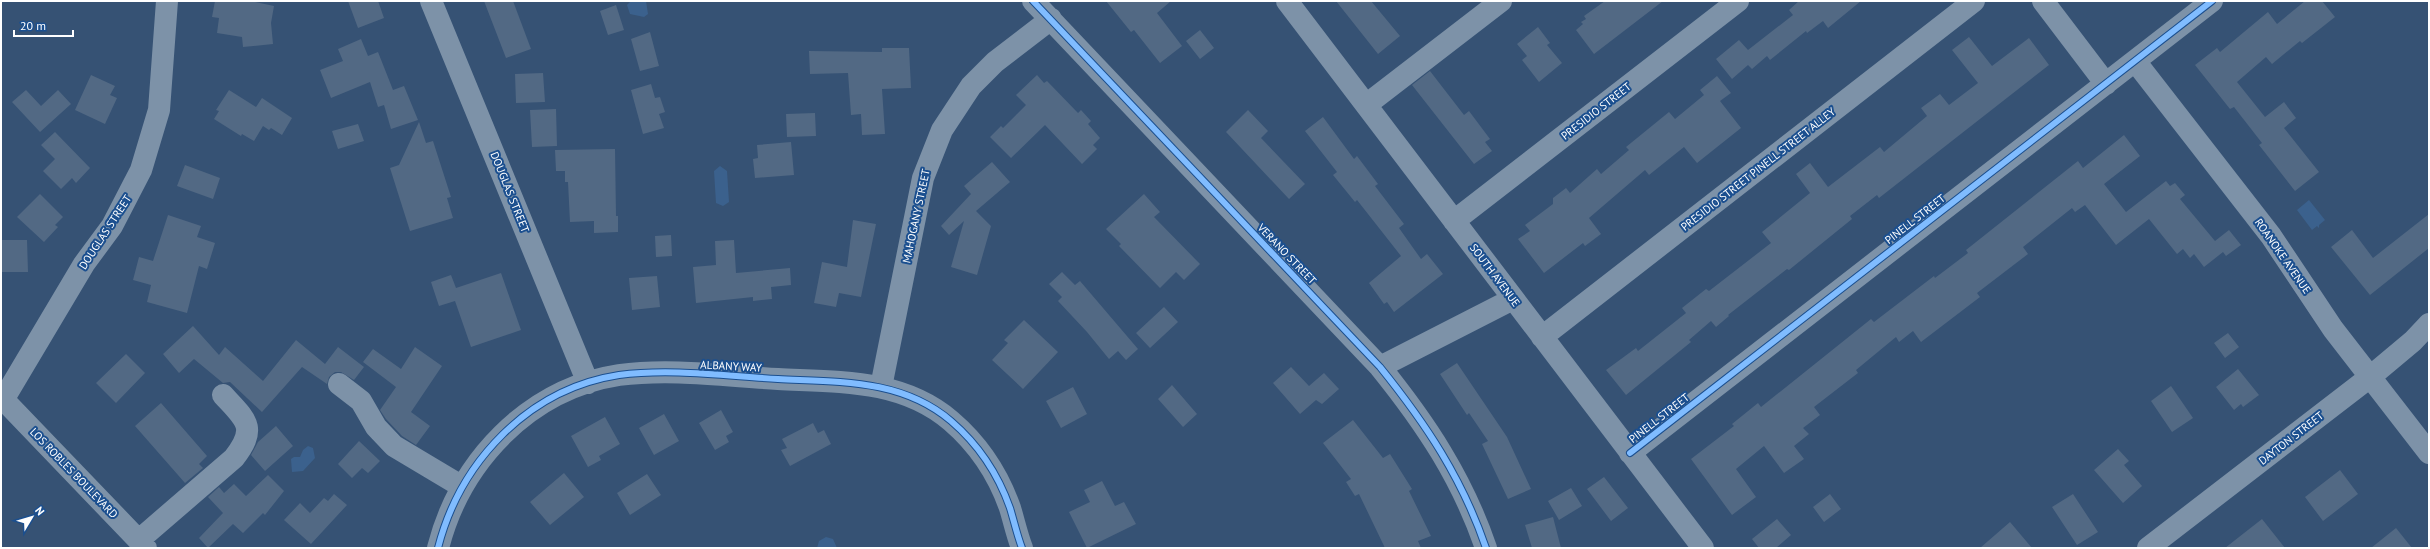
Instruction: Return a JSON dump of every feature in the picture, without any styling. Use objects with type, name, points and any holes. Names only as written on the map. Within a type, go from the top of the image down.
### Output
[{"type":"street","name":"DOUGLAS STREET","points":[[2,399],[84,264],[112,226],[141,170],[159,110],[167,1]]},
{"type":"street","name":"DOUGLAS STREET","points":[[431,1],[588,383]]},
{"type":"street","name":"VERANO STREET","points":[[1033,1],[1380,366],[1414,409],[1435,439],[1462,487],[1486,548]]},
{"type":"street","name":"SOUTH AVENUE","points":[[1287,1],[1703,548]]},
{"type":"street","points":[[1366,105],[1501,1]]},
{"type":"street","name":"PRESIDIO STREET","points":[[1454,221],[1738,1]]},
{"type":"street","name":"PRESIDIO STREET PINELL STREET ALLEY","points":[[1542,337],[1974,1]]},
{"type":"street","points":[[2043,1],[2106,84]]},
{"type":"street","name":"PINELL STREET","points":[[1630,453],[2212,1]]},
{"type":"street","name":"MAHOGANY STREET","points":[[881,386],[924,178],[942,130],[971,86],[995,62],[1050,19]]},
{"type":"street","name":"ROANOKE AVENUE","points":[[2136,61],[2271,236],[2333,329],[2429,453]]},
{"type":"street","points":[[1380,366],[1513,299]]},
{"type":"street","name":"DAYTON STREET","points":[[2148,548],[2370,377],[2413,342],[2429,324]]},
{"type":"street","name":"ALBANY WAY","points":[[438,548],[443,528],[470,471],[500,435],[525,415],[551,398],[588,383],[618,376],[664,372],[863,383],[881,386],[924,403],[950,420],[973,442],[999,480],[1022,548]]},
{"type":"street","points":[[339,384],[361,401],[376,427],[394,446],[462,486]]},
{"type":"street","points":[[143,544],[234,458],[246,442],[248,430],[244,417],[223,395]]},
{"type":"street","name":"LOS ROBLES BOULEVARD","points":[[2,399],[143,544]]},
{"type":"water","points":[[631,1],[646,1],[648,14],[644,17],[630,14],[627,5]]},
{"type":"water","points":[[720,166],[727,171],[729,202],[723,206],[716,203],[714,171]]},
{"type":"water","points":[[2309,200],[2325,220],[2319,225],[2319,228],[2317,226],[2312,230],[2297,210]]},
{"type":"water","points":[[308,446],[313,448],[315,458],[303,471],[292,472],[291,459],[294,457],[300,457],[303,450]]},
{"type":"water","points":[[826,537],[833,539],[837,548],[817,548],[819,541]]},
{"type":"building","points":[[215,1],[250,1],[274,6],[271,23],[273,44],[243,47],[242,37],[217,33],[219,18],[212,17]]},
{"type":"building","points":[[348,1],[378,1],[384,18],[358,28]]},
{"type":"building","points":[[484,1],[513,1],[531,49],[506,58]]},
{"type":"building","points":[[1106,1],[1171,1],[1157,13],[1182,46],[1160,63],[1134,30],[1131,32]]},
{"type":"building","points":[[1336,1],[1371,1],[1400,36],[1378,54]]},
{"type":"building","points":[[1605,1],[1663,1],[1594,54],[1576,30],[1583,24],[1581,22],[1586,19],[1584,16]]},
{"type":"building","points":[[1799,1],[1861,1],[1828,28],[1823,21],[1807,33],[1806,31],[1770,60],[1767,56],[1752,69],[1748,65],[1732,79],[1716,59],[1739,40],[1748,50],[1793,15],[1789,10]]},
{"type":"building","points":[[2305,1],[2322,1],[2335,17],[2302,43],[2300,41],[2272,64],[2266,57],[2237,82],[2265,117],[2284,102],[2296,118],[2284,128],[2319,172],[2295,191],[2259,145],[2262,143],[2234,107],[2230,109],[2195,65],[2217,48],[2220,52],[2268,12],[2277,24]]},
{"type":"building","points":[[616,5],[624,30],[608,35],[600,11]]},
{"type":"building","points":[[1538,27],[1550,43],[1547,45],[1562,63],[1539,82],[1522,60],[1527,56],[1517,44]]},
{"type":"building","points":[[1200,30],[1214,48],[1200,59],[1186,41]]},
{"type":"building","points":[[650,32],[659,66],[640,71],[631,39]]},
{"type":"building","points":[[1969,37],[1992,66],[2029,38],[2049,65],[1879,198],[1877,195],[1850,216],[1852,219],[1789,270],[1787,269],[1728,315],[1729,316],[1716,327],[1711,321],[1689,340],[1691,342],[1626,395],[1606,370],[1636,348],[1638,351],[1686,313],[1682,308],[1706,289],[1709,291],[1771,243],[1762,232],[1810,193],[1796,174],[1810,163],[1828,187],[1880,147],[1884,152],[1927,116],[1921,108],[1940,94],[1949,105],[1978,83],[1952,50]]},
{"type":"building","points":[[361,39],[368,56],[378,52],[393,90],[404,86],[418,120],[391,129],[384,105],[378,107],[370,82],[331,98],[320,70],[343,61],[338,49]]},
{"type":"building","points":[[882,48],[909,48],[911,88],[882,89],[885,134],[862,135],[861,114],[851,115],[848,73],[810,74],[809,51],[882,52]]},
{"type":"building","points":[[1430,71],[1464,115],[1469,111],[1490,139],[1485,142],[1492,151],[1474,164],[1412,85]]},
{"type":"building","points":[[543,73],[545,102],[516,103],[515,74]]},
{"type":"building","points":[[91,75],[115,86],[110,95],[117,98],[105,124],[75,110]]},
{"type":"building","points":[[1037,75],[1044,83],[1047,81],[1078,113],[1081,110],[1091,121],[1088,124],[1100,138],[1093,145],[1097,149],[1082,164],[1045,125],[1011,158],[990,137],[1001,126],[1003,128],[1026,105],[1016,95]]},
{"type":"building","points":[[1717,76],[1731,93],[1720,101],[1741,128],[1697,163],[1684,147],[1649,175],[1645,170],[1589,218],[1601,234],[1585,246],[1583,243],[1544,273],[1518,239],[1530,231],[1525,225],[1553,204],[1553,198],[1566,188],[1570,193],[1597,169],[1601,174],[1629,150],[1626,147],[1669,112],[1675,119],[1704,95],[1700,90]]},
{"type":"building","points":[[651,84],[655,98],[660,97],[665,112],[659,114],[664,128],[643,134],[631,90]]},
{"type":"building","points":[[26,90],[41,106],[58,90],[71,104],[40,132],[12,102]]},
{"type":"building","points":[[229,90],[256,107],[262,98],[292,118],[282,135],[271,128],[269,130],[263,126],[254,141],[242,134],[241,136],[214,119],[219,111],[216,110]]},
{"type":"building","points":[[556,109],[557,146],[532,147],[530,110]]},
{"type":"building","points":[[1248,110],[1268,131],[1261,138],[1305,184],[1289,199],[1226,132]]},
{"type":"building","points":[[815,113],[816,136],[787,137],[786,114]]},
{"type":"building","points":[[1323,117],[1354,159],[1357,156],[1378,184],[1375,186],[1404,224],[1399,228],[1421,259],[1427,254],[1443,274],[1394,312],[1387,302],[1384,304],[1369,283],[1401,256],[1357,200],[1355,202],[1333,175],[1337,172],[1305,131]]},
{"type":"building","points":[[419,122],[426,143],[433,141],[451,197],[447,198],[453,218],[410,231],[390,168],[399,165]]},
{"type":"building","points":[[358,124],[364,141],[338,149],[332,131]]},
{"type":"building","points":[[55,132],[90,168],[76,183],[72,178],[61,189],[43,171],[55,159],[41,145]]},
{"type":"building","points":[[2124,135],[2140,156],[2104,184],[2126,212],[2166,181],[2170,186],[2175,183],[2185,195],[2180,199],[2215,241],[2229,230],[2241,245],[2226,256],[2223,252],[2204,267],[2194,254],[2190,258],[2183,249],[2177,254],[2149,219],[2116,245],[2085,205],[2075,212],[2072,208],[2023,247],[2028,254],[1977,293],[1980,297],[1921,342],[1913,331],[1899,342],[1896,337],[1856,370],[1858,373],[1814,407],[1820,415],[1803,428],[1809,434],[1794,446],[1804,459],[1784,473],[1764,446],[1736,469],[1756,497],[1732,515],[1691,459],[1734,426],[1732,424],[1758,403],[1761,407],[1871,319],[1874,322],[1934,276],[1935,278],[1968,253],[1966,250],[2078,161],[2083,168]]},
{"type":"building","points":[[791,142],[794,175],[755,178],[753,159],[758,158],[757,145]]},
{"type":"building","points":[[615,149],[616,216],[618,216],[618,232],[594,233],[594,221],[570,222],[568,182],[565,182],[565,171],[556,171],[555,150]]},
{"type":"building","points":[[992,162],[1010,182],[976,211],[991,226],[977,275],[951,267],[964,221],[949,235],[941,226],[971,194],[964,186]]},
{"type":"building","points":[[185,165],[220,178],[213,199],[177,186]]},
{"type":"building","points":[[40,194],[63,217],[55,225],[58,227],[44,242],[17,217]]},
{"type":"building","points":[[1144,194],[1160,212],[1154,217],[1200,264],[1184,280],[1176,272],[1160,288],[1119,246],[1121,244],[1106,229]]},
{"type":"building","points":[[2429,214],[2429,248],[2370,295],[2331,247],[2352,230],[2373,258]]},
{"type":"building","points":[[168,215],[201,226],[197,237],[215,243],[207,269],[199,266],[187,313],[147,302],[151,285],[133,280],[139,257],[153,261]]},
{"type":"building","points":[[853,220],[876,224],[861,297],[839,293],[836,307],[814,303],[822,262],[847,267]]},
{"type":"building","points":[[671,235],[672,256],[656,257],[655,236]]},
{"type":"building","points":[[1,240],[27,240],[28,272],[1,272]]},
{"type":"building","points":[[734,240],[736,273],[790,268],[791,285],[771,287],[772,299],[753,301],[753,297],[696,303],[693,267],[716,265],[715,241]]},
{"type":"building","points":[[1062,272],[1075,285],[1080,281],[1138,349],[1126,360],[1118,351],[1109,359],[1087,332],[1058,301],[1062,297],[1049,284]]},
{"type":"building","points":[[501,273],[521,330],[471,347],[455,301],[439,306],[431,282],[451,275],[456,288]]},
{"type":"building","points":[[657,276],[660,307],[632,310],[629,278]]},
{"type":"building","points":[[1164,307],[1178,322],[1150,348],[1136,333]]},
{"type":"building","points":[[1024,320],[1058,352],[1023,389],[992,360],[1008,343],[1004,340]]},
{"type":"building","points":[[193,326],[219,355],[225,347],[263,381],[296,340],[325,364],[338,347],[364,367],[354,380],[341,372],[335,372],[329,377],[327,384],[302,367],[262,412],[230,382],[223,383],[194,359],[179,373],[163,354]]},
{"type":"building","points":[[2228,333],[2239,347],[2225,358],[2214,343]]},
{"type":"building","points":[[415,347],[442,366],[411,412],[430,426],[416,445],[402,436],[386,419],[380,410],[396,387],[363,362],[373,349],[401,369]]},
{"type":"building","points":[[126,354],[145,373],[116,403],[96,383]]},
{"type":"building","points":[[1457,363],[1507,437],[1531,489],[1508,499],[1482,444],[1488,441],[1469,413],[1467,415],[1440,374]]},
{"type":"building","points":[[1291,367],[1309,386],[1324,373],[1339,389],[1322,404],[1316,400],[1300,414],[1273,383]]},
{"type":"building","points":[[2238,369],[2259,395],[2243,407],[2241,404],[2234,410],[2216,387]]},
{"type":"building","points":[[1172,385],[1197,414],[1183,427],[1158,399]]},
{"type":"building","points":[[2171,386],[2193,418],[2172,432],[2151,401]]},
{"type":"building","points":[[1073,387],[1087,414],[1061,428],[1046,401]]},
{"type":"building","points":[[161,403],[207,456],[199,464],[203,468],[185,483],[135,426]]},
{"type":"building","points":[[721,410],[733,432],[726,436],[729,442],[715,450],[699,423]]},
{"type":"building","points":[[664,414],[679,441],[654,455],[639,428]]},
{"type":"building","points":[[605,417],[620,444],[599,456],[601,460],[588,467],[571,436]]},
{"type":"building","points":[[1353,420],[1383,458],[1390,454],[1412,489],[1409,491],[1431,536],[1418,541],[1421,548],[1385,548],[1359,494],[1355,496],[1346,482],[1351,479],[1323,443]]},
{"type":"building","points":[[813,423],[818,433],[824,430],[831,444],[790,466],[781,450],[787,448],[782,439]]},
{"type":"building","points":[[276,426],[293,446],[265,471],[251,455],[258,442]]},
{"type":"building","points":[[359,441],[380,461],[368,473],[362,468],[352,478],[338,464]]},
{"type":"building","points":[[2118,449],[2129,461],[2124,465],[2142,486],[2123,503],[2094,470]]},
{"type":"building","points":[[2340,470],[2358,494],[2323,521],[2305,497]]},
{"type":"building","points":[[564,473],[584,497],[550,525],[530,502]]},
{"type":"building","points":[[647,474],[661,495],[630,515],[617,493]]},
{"type":"building","points":[[268,475],[284,491],[265,515],[263,513],[243,533],[233,524],[208,548],[199,538],[223,513],[208,497],[219,487],[224,493],[234,484],[246,496]]},
{"type":"building","points":[[1604,477],[1628,508],[1611,521],[1587,489]]},
{"type":"building","points":[[1102,481],[1115,506],[1124,502],[1136,524],[1087,548],[1069,512],[1090,502],[1084,490]]},
{"type":"building","points":[[1571,488],[1582,506],[1559,520],[1548,501]]},
{"type":"building","points":[[334,494],[347,505],[311,544],[284,520],[300,503],[310,513],[324,498],[328,501]]},
{"type":"building","points":[[1830,494],[1841,509],[1824,522],[1813,507]]},
{"type":"building","points":[[2073,494],[2098,532],[2077,545],[2052,507]]},
{"type":"building","points":[[1553,517],[1561,548],[1532,548],[1525,525]]},
{"type":"building","points":[[1777,519],[1791,535],[1776,548],[1759,548],[1752,539]]},
{"type":"building","points":[[2262,519],[2285,548],[2225,548]]},
{"type":"building","points":[[2010,522],[2032,548],[1980,548]]},
{"type":"building","points":[[2396,528],[2412,548],[2371,548]]},
{"type":"cycle path","points":[[1033,1],[1380,367],[1413,409],[1454,475],[1466,498],[1486,548]]},
{"type":"cycle path","points":[[1630,453],[2212,1]]},
{"type":"cycle path","points":[[438,548],[448,516],[463,487],[481,459],[503,434],[528,413],[555,396],[586,383],[619,375],[658,372],[698,373],[869,385],[912,397],[932,407],[951,421],[979,450],[1000,483],[1010,508],[1022,548]]}]
